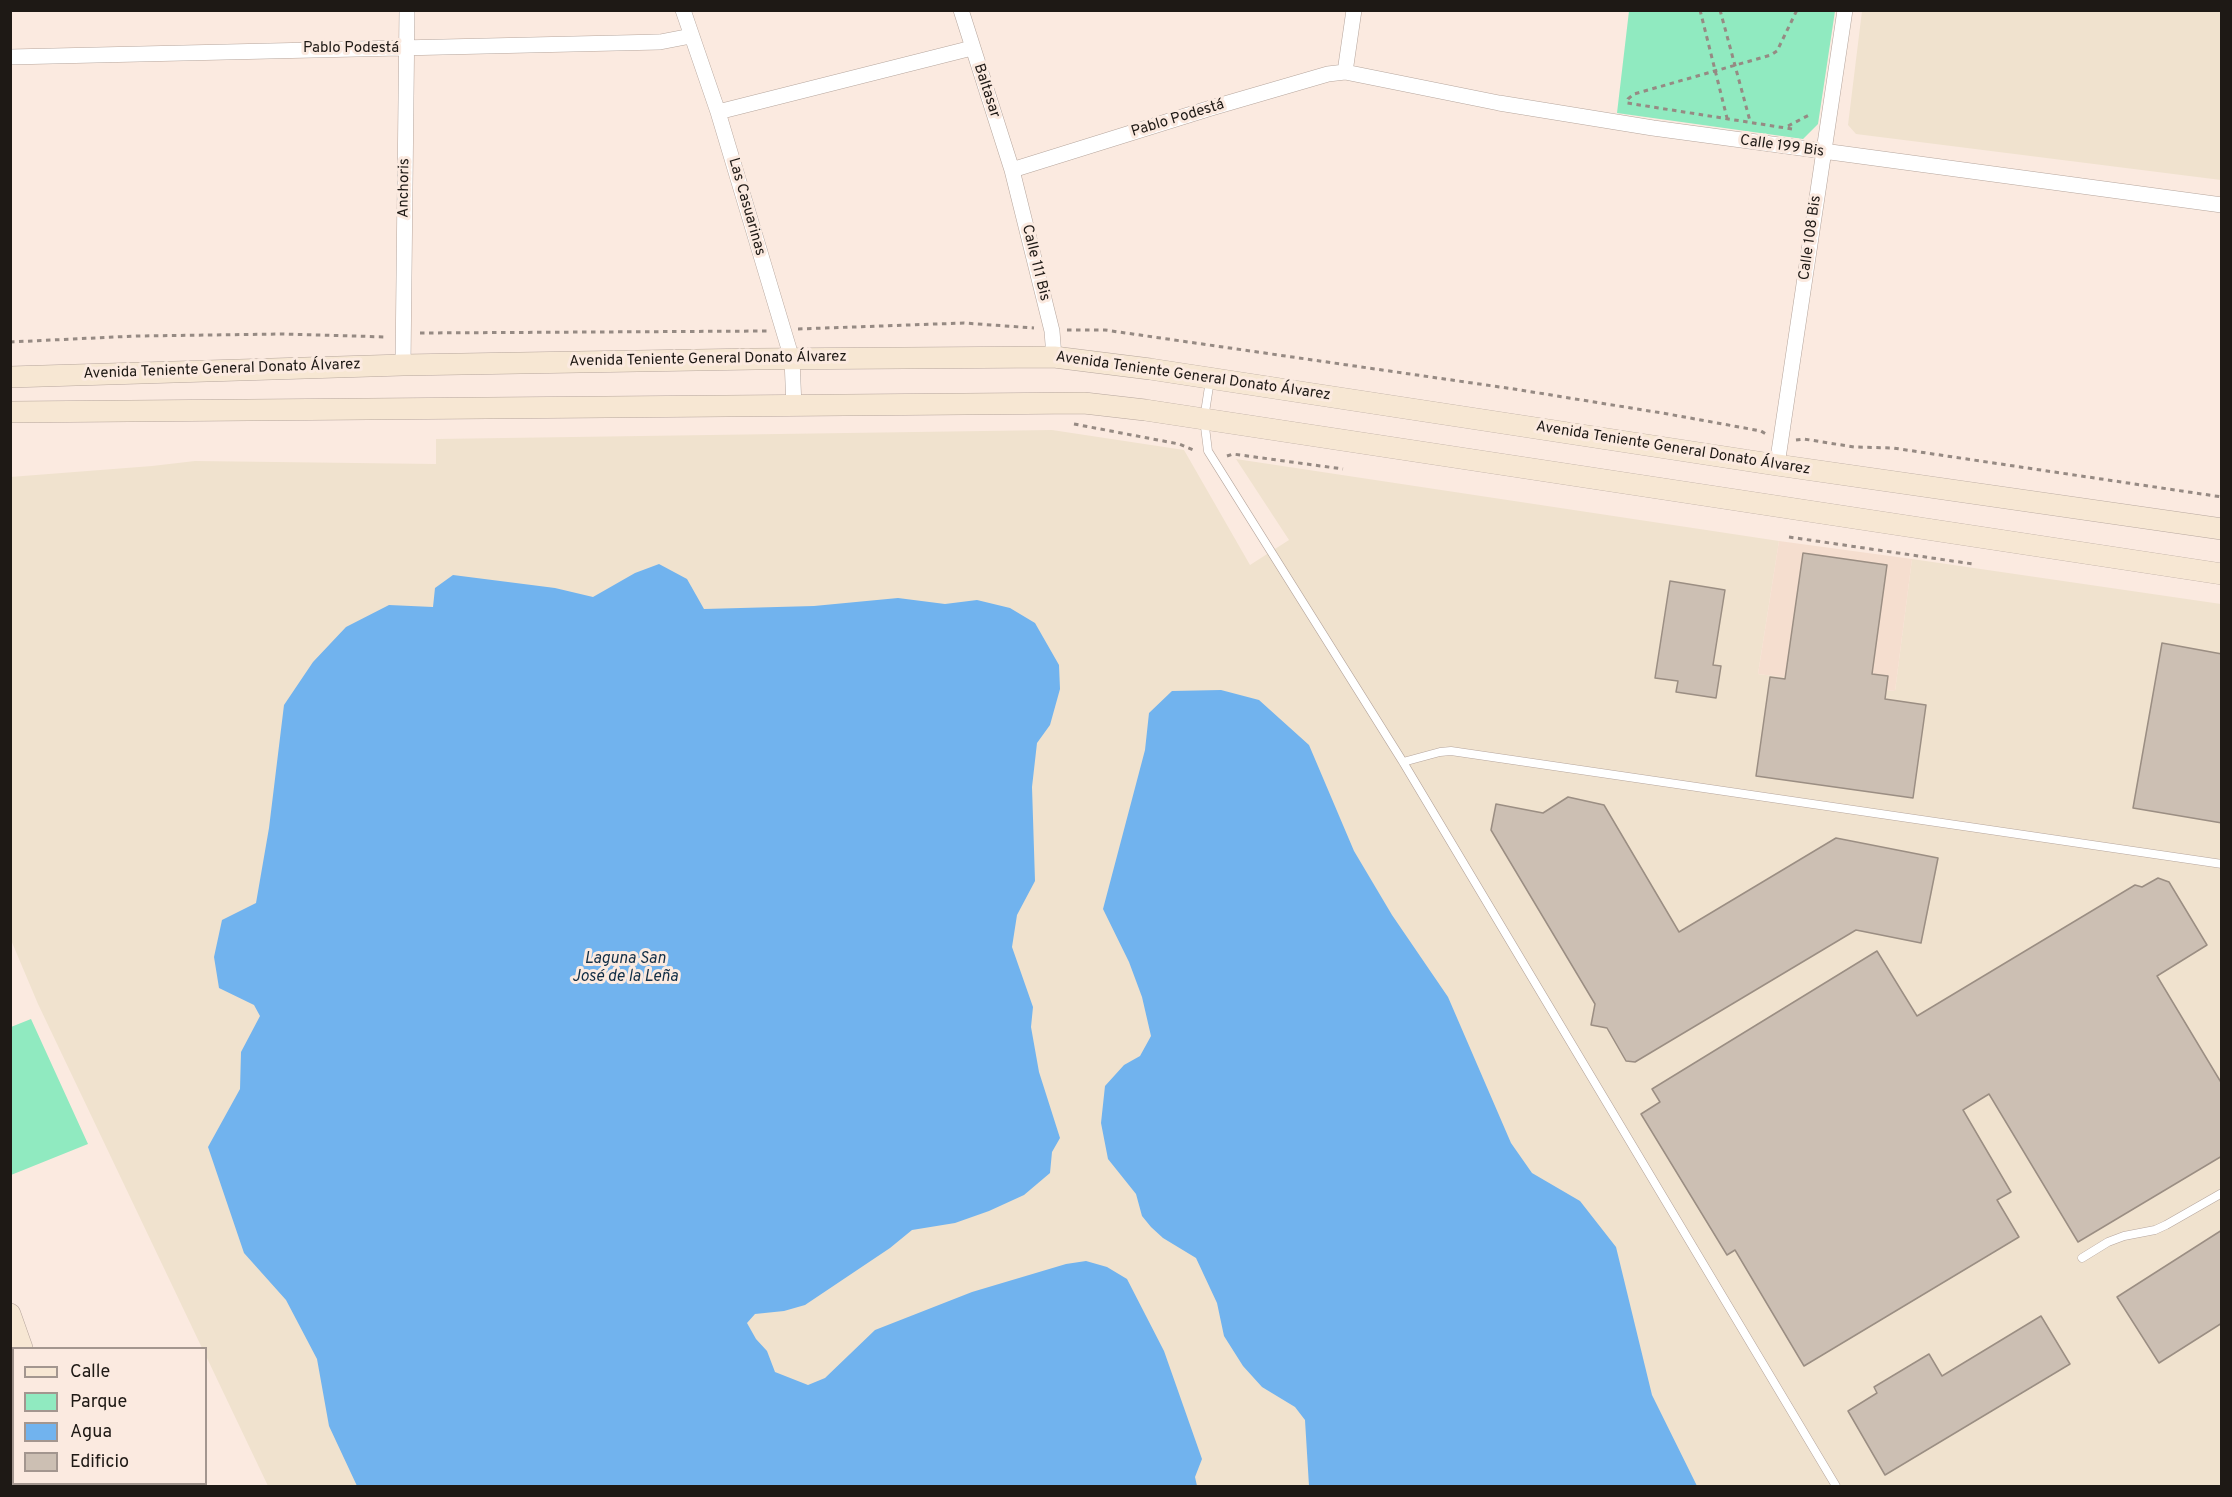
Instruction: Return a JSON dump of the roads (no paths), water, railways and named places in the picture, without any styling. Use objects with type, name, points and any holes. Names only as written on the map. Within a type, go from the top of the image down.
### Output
[{"type":"main road","name":"Avenida Teniente General Donato Álvarez","points":[[10,377],[403,365],[1054,357],[1210,378],[1777,465],[2222,530]]},
{"type":"main road","points":[[10,412],[1084,403],[1204,419],[2222,574]]},
{"type":"main road","points":[[10,1314],[22,1347]]},
{"type":"street","name":"Anchoris","points":[[403,365],[407,10]]},
{"type":"street","name":"Las Casuarinas","points":[[683,10],[718,112],[792,359],[794,407]]},
{"type":"street","name":"Baltasar","points":[[961,10],[1012,171]]},
{"type":"street","points":[[1345,72],[1354,10]]},
{"type":"street","name":"Calle 108 Bis","points":[[1777,465],[1845,10]]},
{"type":"street","name":"Pablo Podestá","points":[[10,57],[660,42],[691,36]]},
{"type":"street","points":[[718,112],[972,48]]},
{"type":"street","name":"Pablo Podestá","points":[[1012,171],[1211,108],[1328,74],[1345,72]]},
{"type":"street","name":"Calle 199 Bis","points":[[1345,72],[1568,115],[1824,153],[2222,205]]},
{"type":"street","name":"Calle 111 Bis","points":[[1012,171],[1052,331],[1054,357]]},
{"type":"lane","points":[[1210,378],[1204,419],[1205,439],[1210,453],[1403,762],[1836,1486]]},
{"type":"lane","points":[[1403,762],[1440,752],[1451,752],[2222,864]]},
{"type":"lane","points":[[2082,1258],[2116,1239],[2156,1230],[2222,1192]]},
{"type":"water","name":"Laguna San José de la Leña","points":[[659,564],[687,579],[704,609],[814,606],[898,598],[945,604],[977,600],[1010,608],[1035,623],[1059,665],[1060,689],[1050,725],[1037,743],[1032,787],[1035,881],[1017,915],[1012,947],[1033,1007],[1031,1027],[1039,1072],[1060,1138],[1052,1152],[1050,1173],[1024,1195],[989,1211],[955,1223],[912,1230],[890,1248],[805,1305],[784,1311],[755,1314],[747,1323],[756,1339],[767,1351],[775,1372],[808,1385],[825,1378],[875,1330],[972,1292],[1066,1264],[1086,1261],[1107,1267],[1127,1279],[1164,1351],[1202,1459],[1195,1477],[1197,1486],[357,1486],[329,1426],[317,1359],[286,1300],[244,1253],[208,1147],[240,1089],[241,1052],[260,1016],[254,1005],[219,988],[214,957],[222,920],[256,903],[269,828],[284,705],[313,662],[346,627],[389,605],[433,607],[435,588],[453,575],[555,588],[593,597],[635,573]]},
{"type":"water","points":[[1221,690],[1259,700],[1309,745],[1354,851],[1392,915],[1448,997],[1511,1143],[1532,1173],[1580,1201],[1616,1247],[1652,1395],[1697,1486],[1309,1486],[1305,1420],[1295,1407],[1262,1387],[1243,1366],[1224,1336],[1217,1303],[1196,1258],[1163,1238],[1142,1216],[1136,1194],[1108,1159],[1101,1123],[1105,1086],[1124,1065],[1140,1056],[1151,1036],[1142,997],[1129,962],[1103,909],[1145,750],[1149,713],[1172,691]]}]
